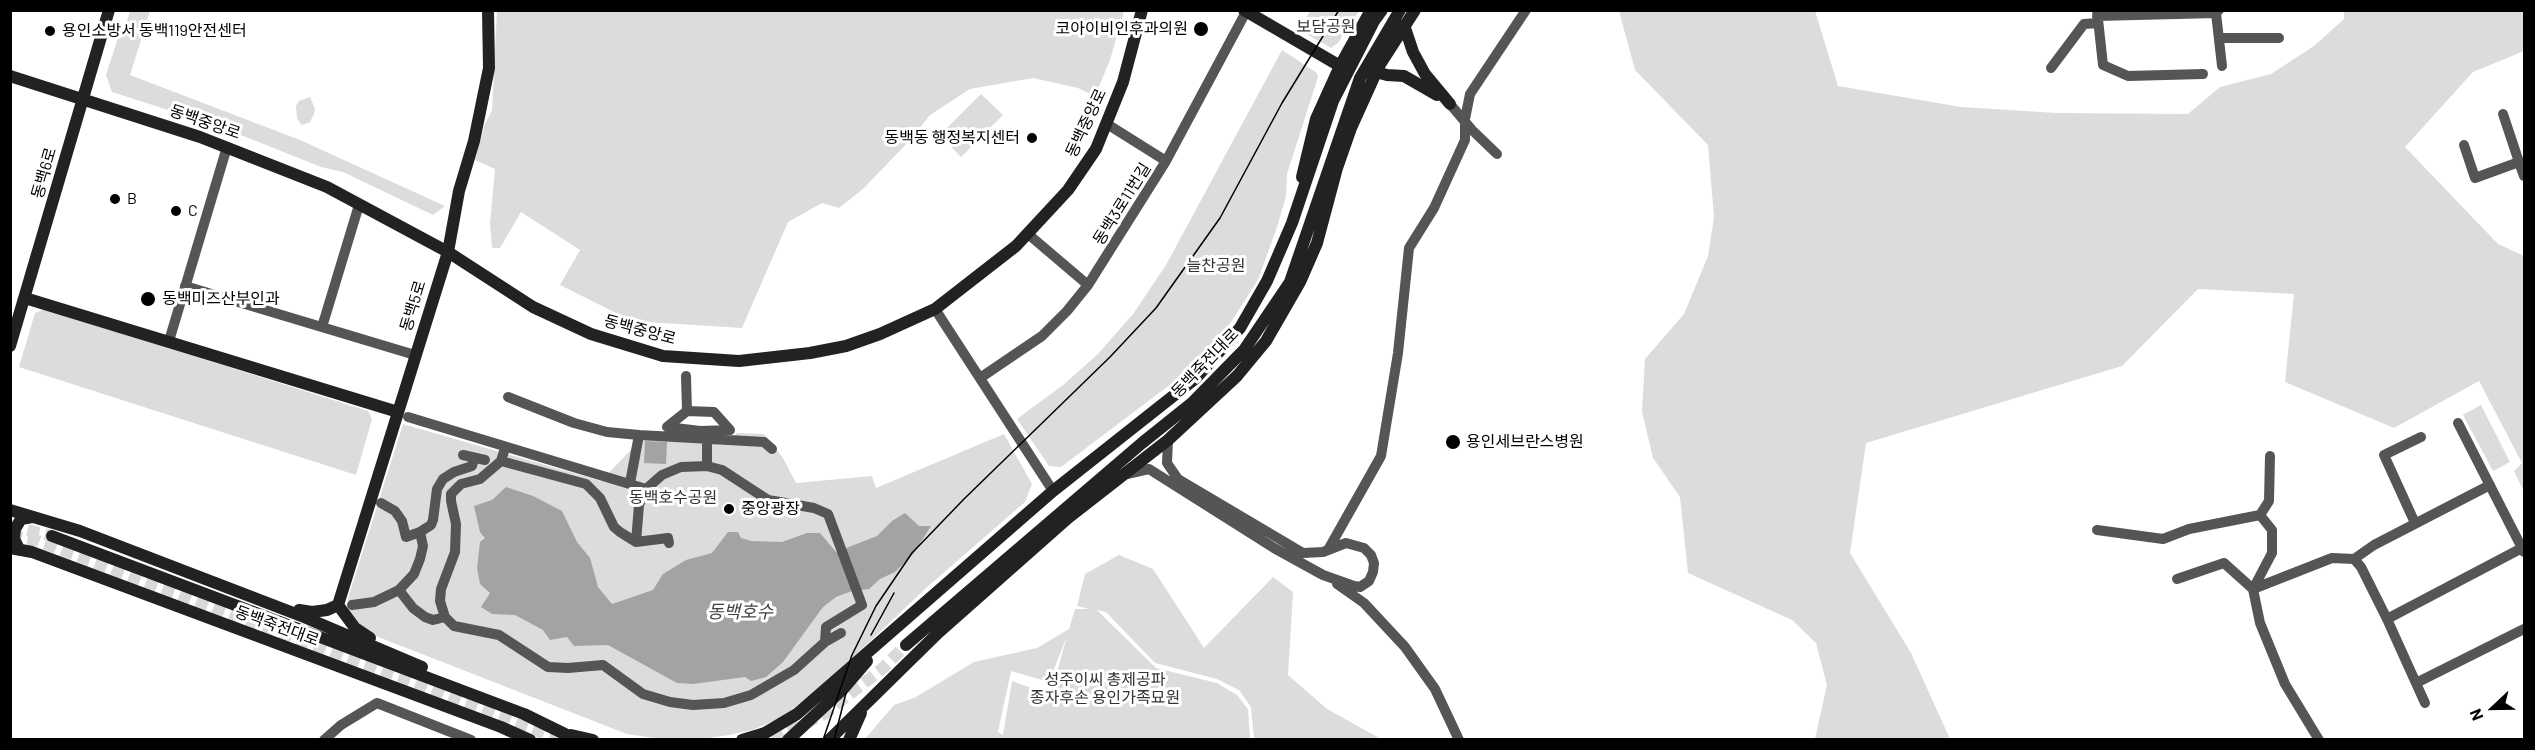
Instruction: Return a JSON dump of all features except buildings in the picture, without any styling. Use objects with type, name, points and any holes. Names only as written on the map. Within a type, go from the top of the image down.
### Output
[{"type":"main road","name":"동백6로","points":[[10,345],[109,10]]},
{"type":"main road","name":"동백5로","points":[[338,605],[403,415],[415,355],[448,252],[459,190],[474,141],[487,78],[488,10]]},
{"type":"main road","name":"동백중앙로","points":[[10,76],[227,147],[327,187],[448,252],[517,298],[549,316],[617,343],[679,358],[739,361],[810,354],[864,340],[935,309],[989,269],[1028,234],[1068,190],[1083,169],[1107,124],[1123,82],[1142,10]]},
{"type":"main road","points":[[1292,223],[1316,119],[1340,66],[1371,10]]},
{"type":"main road","name":"동백죽전대로","points":[[891,632],[1053,491],[1196,378],[1240,328],[1267,281],[1292,223],[1333,101],[1374,21],[1382,10]]},
{"type":"main road","name":"동백죽전대로","points":[[906,645],[1133,450],[1197,399],[1244,350],[1290,282],[1360,78],[1400,10]]},
{"type":"main road","points":[[829,740],[972,602],[1068,518],[1168,440],[1236,376],[1266,341],[1300,282],[1317,243],[1344,148],[1376,72],[1415,10]]},
{"type":"main road","points":[[1246,11],[1340,66]]},
{"type":"main road","points":[[1404,25],[1425,74],[1450,104]]},
{"type":"main road","points":[[1376,72],[1414,79],[1450,104]]},
{"type":"main road","points":[[1300,282],[1301,249]]},
{"type":"main road","points":[[25,298],[403,415]]},
{"type":"main road","points":[[1197,399],[1236,376]]},
{"type":"main road","name":"동백죽전대로","points":[[10,510],[80,531],[275,606],[399,657],[572,737],[593,740]]},
{"type":"main road","points":[[15,548],[15,530],[21,519],[32,517]]},
{"type":"main road","name":"동백죽전대로","points":[[52,536],[524,714]]},
{"type":"main road","name":"동백죽전대로","points":[[15,548],[501,727],[530,740]]},
{"type":"main road","points":[[275,606],[312,612],[327,610],[338,605],[355,628],[399,657]]},
{"type":"main road","points":[[742,740],[765,733],[796,714],[891,632]]},
{"type":"main road","points":[[788,740],[843,689],[891,632]]},
{"type":"main road","points":[[849,740],[863,707]]},
{"type":"street","points":[[1328,550],[1381,456],[1398,352],[1409,248],[1434,207],[1465,140],[1465,118],[1470,94],[1526,10]]},
{"type":"street","name":"동백3로11번길","points":[[980,378],[1042,336],[1067,311],[1088,285],[1166,161],[1246,11]]},
{"type":"street","points":[[2051,68],[2084,24],[2097,16],[2218,12],[2222,66]]},
{"type":"street","points":[[2097,16],[2103,64],[2128,76],[2204,74]]},
{"type":"street","points":[[2219,38],[2279,38]]},
{"type":"street","points":[[1450,104],[1497,154]]},
{"type":"street","points":[[2503,114],[2524,176]]},
{"type":"street","points":[[1107,124],[1166,161]]},
{"type":"street","points":[[2464,145],[2475,178],[2519,162]]},
{"type":"street","points":[[169,341],[227,147]]},
{"type":"street","points":[[322,327],[359,205]]},
{"type":"street","points":[[1028,234],[1088,285]]},
{"type":"street","points":[[185,286],[415,355]]},
{"type":"street","points":[[935,309],[1053,491]]},
{"type":"street","points":[[686,376],[687,411]]},
{"type":"street","points":[[508,397],[574,423],[608,432],[764,442],[772,449]]},
{"type":"street","points":[[700,408],[714,412],[730,430],[700,431],[667,426],[687,411],[700,408]]},
{"type":"street","points":[[403,415],[505,448],[646,489]]},
{"type":"street","points":[[2387,619],[2523,550],[2458,423]]},
{"type":"street","points":[[630,483],[639,435]]},
{"type":"street","points":[[2415,523],[2384,455],[2421,437]]},
{"type":"street","points":[[707,440],[707,466]]},
{"type":"street","points":[[1168,440],[1167,463],[1178,479],[1294,550],[1312,554],[1346,543],[1364,548],[1373,559],[1371,577],[1360,587]]},
{"type":"street","points":[[505,448],[501,461],[480,479],[461,484],[452,494],[451,501],[457,528],[455,552],[441,589],[440,601],[445,617],[454,626],[499,635],[548,667],[603,665],[643,694],[669,702],[693,705],[724,703],[751,695],[794,670],[825,642],[841,633]]},
{"type":"street","points":[[381,503],[395,511],[402,521],[406,537],[420,532],[433,520],[437,489],[442,479],[472,466],[480,459],[463,455]]},
{"type":"street","points":[[2097,530],[2163,539],[2189,529],[2260,515],[2269,501],[2270,456]]},
{"type":"street","points":[[501,461],[586,484],[600,498],[614,527],[636,542],[668,538],[669,543]]},
{"type":"street","points":[[636,542],[639,505],[646,489],[671,470],[681,467],[707,466],[722,470],[768,500],[814,508],[828,514],[862,605],[826,627],[825,642]]},
{"type":"street","points":[[1127,474],[1149,469],[1274,548],[1323,575],[1364,603],[1406,647],[1429,681],[1459,740]]},
{"type":"street","points":[[2253,589],[2332,558],[2354,559],[2374,544],[2490,485]]},
{"type":"street","points":[[2253,589],[2272,553],[2272,530],[2260,515]]},
{"type":"street","points":[[1346,518],[1346,527],[1352,544]]},
{"type":"street","points":[[352,605],[374,602],[399,590],[410,579],[420,559],[423,546],[420,532]]},
{"type":"street","points":[[2354,559],[2361,567],[2387,619],[2425,703]]},
{"type":"street","points":[[2177,579],[2224,563],[2253,589],[2260,623],[2285,684],[2319,740]]},
{"type":"street","points":[[1323,575],[1360,587]]},
{"type":"street","points":[[1360,587],[1364,603]]},
{"type":"street","points":[[399,590],[413,608],[425,617],[433,620],[445,617]]},
{"type":"street","points":[[2416,683],[2524,630]]},
{"type":"street","points":[[324,740],[341,725],[377,703],[471,740]]},
{"type":"green space","points":[[130,11],[150,11],[130,75],[300,140],[445,206],[433,215],[343,172],[321,167],[221,127],[112,92],[106,75],[119,35],[126,25]]},
{"type":"green space","points":[[497,11],[1124,11],[1110,60],[1095,96],[1078,88],[1033,78],[970,89],[930,115],[913,137],[863,189],[839,208],[822,203],[788,222],[742,328],[632,321],[560,285],[580,250],[521,212],[500,248],[492,248],[490,223],[495,169],[475,160],[485,124],[492,110]]},
{"type":"green space","name":"보담공원","points":[[1310,11],[1359,11],[1338,43],[1331,48],[1299,30]]},
{"type":"green space","points":[[1619,11],[1815,11],[1838,86],[1961,107],[2056,113],[2188,114],[2220,87],[2271,74],[2314,46],[2344,19],[2344,11],[2524,11],[2524,51],[2473,72],[2405,147],[2498,244],[2524,256],[2524,492],[2514,471],[2522,463],[2479,381],[2394,428],[2285,382],[2294,294],[2198,289],[2122,366],[1866,443],[1850,553],[1911,653],[1950,739],[1815,739],[1827,685],[1816,643],[1792,620],[1688,573],[1680,497],[1653,458],[1642,412],[1645,359],[1684,314],[1708,256],[1714,217],[1708,145],[1635,70]]},
{"type":"green space","name":"늘찬공원","points":[[1282,50],[1317,73],[1318,77],[1287,174],[1286,196],[1277,227],[1258,280],[1220,339],[1192,368],[1061,467],[1049,466],[1017,419],[1063,385],[1098,354],[1133,314],[1166,265]]},
{"type":"green space","points":[[981,94],[1003,115],[961,157],[940,135]]},
{"type":"green space","points":[[310,97],[315,109],[314,114],[310,122],[302,125],[297,119],[296,106],[299,101]]},
{"type":"green space","points":[[45,309],[368,411],[372,419],[356,475],[19,367],[35,313]]},
{"type":"green space","points":[[2481,405],[2510,462],[2493,471],[2463,415]]},
{"type":"green space","name":"동백호수공원","points":[[403,424],[601,481],[647,433],[730,440],[737,433],[764,434],[783,458],[796,483],[872,476],[876,488],[1004,434],[1032,484],[1025,502],[926,588],[823,686],[782,717],[752,730],[729,735],[668,740],[627,734],[368,633],[356,625],[349,611],[348,598]]},
{"type":"green space","name":"성주이씨 총제공파 종자후손 용인가족묘원","points":[[1119,555],[1153,569],[1204,648],[1273,577],[1293,592],[1288,675],[1327,709],[1381,739],[1254,739],[1251,707],[1239,690],[1217,679],[1155,663],[1106,612],[1097,610],[1156,668],[1217,683],[1237,695],[1248,709],[1250,739],[865,739],[894,705],[916,697],[974,662],[1037,648],[1069,629],[1075,609],[1089,609],[1077,606],[1085,574]],"holes":[[[1067,636],[1051,693],[1048,694],[1012,681],[1003,735],[998,732],[1011,671],[1049,682]]]},
{"type":"water","points":[[645,441],[667,442],[666,464],[644,463]]},
{"type":"water","name":"동백호수","points":[[506,487],[533,496],[562,511],[577,542],[590,558],[598,587],[612,604],[653,590],[663,574],[686,560],[712,553],[728,532],[738,532],[741,538],[751,541],[782,542],[807,533],[820,533],[836,552],[877,536],[892,521],[905,513],[919,526],[931,526],[913,554],[895,572],[880,579],[869,589],[852,591],[836,597],[823,607],[783,662],[766,677],[751,681],[745,677],[693,684],[677,683],[608,645],[574,646],[567,637],[550,640],[543,630],[515,615],[492,614],[481,607],[490,593],[480,584],[477,568],[480,542],[485,538],[480,532],[474,506],[492,500]]},
{"type":"tunnel","points":[[10,526],[52,536]]},
{"type":"tunnel","points":[[10,535],[38,541],[542,733],[566,740]]},
{"type":"tunnel","points":[[773,740],[824,714],[882,669],[906,645]]},
{"type":"tram line","points":[[823,740],[852,655],[876,606],[912,553],[1110,357],[1156,308],[1220,218],[1282,103],[1339,10]]},
{"type":"tram line","points":[[871,635],[894,593]]},
{"type":"tram line","points":[[834,740],[846,693]]},
{"type":"place","name":"코아이비인후과의원","points":[[1201,29]]},
{"type":"place","name":"용인소방서 동백119안전센터","points":[[50,31]]},
{"type":"place","name":"동백동 행정복지센터","points":[[1032,138]]},
{"type":"place","name":"B","points":[[115,199]]},
{"type":"place","name":"C","points":[[176,211]]},
{"type":"place","name":"동백미즈산부인과","points":[[148,299]]},
{"type":"place","name":"용인세브란스병원","points":[[1453,442]]},
{"type":"place","name":"중앙광장","points":[[729,509]]}]
